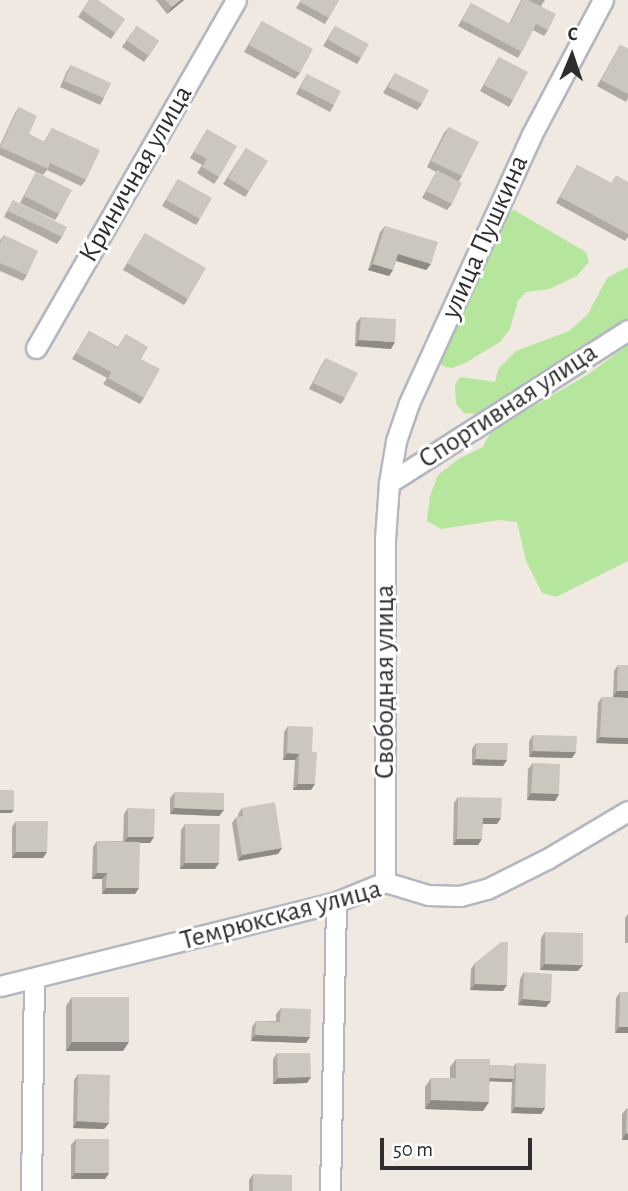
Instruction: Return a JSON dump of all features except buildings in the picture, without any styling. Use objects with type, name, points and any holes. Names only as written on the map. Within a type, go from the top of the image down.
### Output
[{"type":"street","name":"Криничная улица","points":[[36,348],[236,0]]},
{"type":"street","name":"улица Пушкина","points":[[388,483],[396,441],[415,391],[531,135],[603,0]]},
{"type":"street","name":"Спортивная улица","points":[[388,483],[628,330]]},
{"type":"street","name":"Свободная улица","points":[[385,882],[385,539],[388,483]]},
{"type":"street","name":"Темрюкская улица","points":[[0,986],[336,902],[385,882],[428,895],[460,896],[487,889],[547,859],[628,811]]},
{"type":"street","points":[[330,1191],[336,902]]},
{"type":"street","points":[[31,1191],[34,979]]},
{"type":"green space","points":[[514,210],[586,252],[589,262],[577,276],[549,289],[526,292],[518,301],[510,329],[500,342],[465,363],[452,368],[442,366],[440,356],[500,216]]},
{"type":"green space","points":[[628,267],[628,322],[476,414],[464,413],[456,404],[455,384],[460,377],[495,382],[499,368],[516,351],[569,331],[588,314],[607,278]]},
{"type":"green space","points":[[628,345],[628,561],[556,597],[542,593],[526,561],[517,522],[499,520],[441,529],[427,521],[430,496],[438,475],[460,458],[483,447],[491,431],[587,375]]}]
